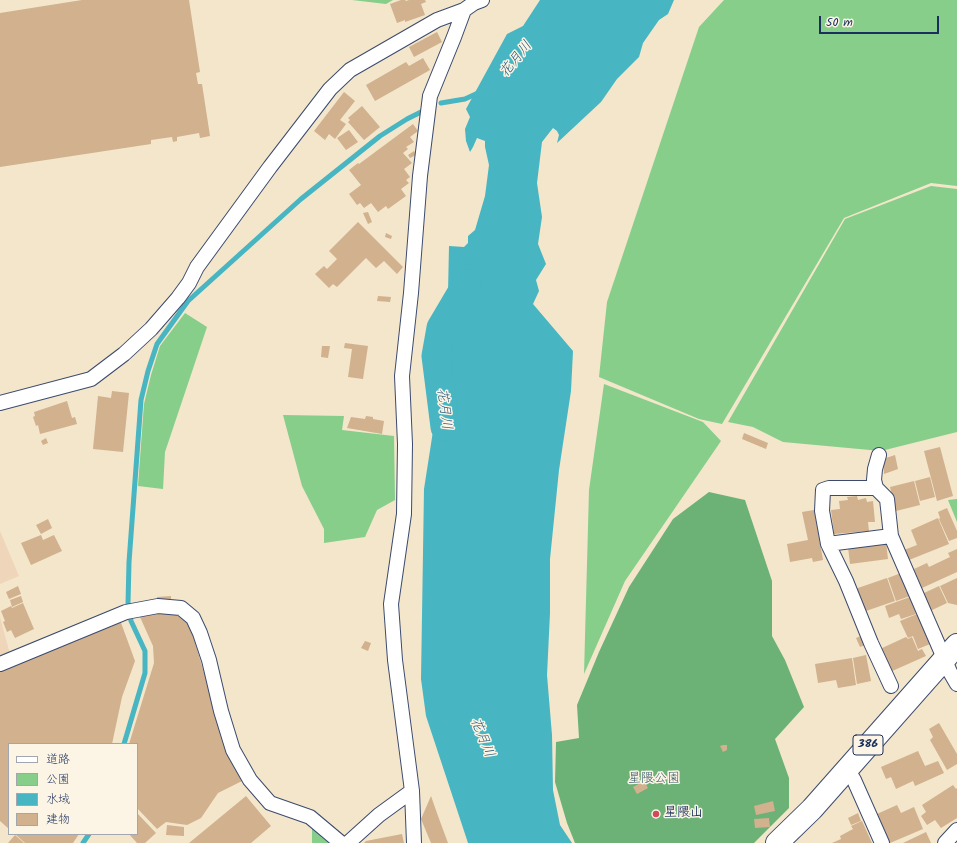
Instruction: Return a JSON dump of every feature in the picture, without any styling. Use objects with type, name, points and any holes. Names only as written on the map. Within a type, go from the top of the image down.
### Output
[{"type":"highway","name":"386","points":[[777,843],[812,809],[951,652]]},
{"type":"street","points":[[0,403],[91,379],[124,354],[151,329],[178,298],[189,283],[197,267],[270,167],[330,89],[350,70],[437,20],[464,10],[474,3],[482,0]]},
{"type":"street","points":[[414,843],[412,791],[395,660],[391,604],[404,514],[402,376],[411,293],[420,176],[430,96],[464,10]]},
{"type":"street","points":[[879,455],[874,480],[876,488],[887,499],[891,536],[951,652],[957,684]]},
{"type":"street","points":[[876,488],[828,488],[823,490],[822,511],[828,544],[846,581],[871,643],[892,686]]},
{"type":"street","points":[[828,544],[891,536]]},
{"type":"street","points":[[0,664],[130,611],[158,606],[181,608],[193,618],[200,633],[209,660],[221,711],[233,750],[250,780],[270,803],[310,817],[341,843]]},
{"type":"street","points":[[847,769],[854,780],[882,843]]},
{"type":"street","points":[[348,843],[379,815],[412,791]]},
{"type":"street","points":[[945,843],[957,830]]},
{"type":"shaded area","points":[[0,531],[19,576],[0,584]]},
{"type":"shaded area","points":[[0,617],[10,654],[0,657]]},
{"type":"green space","points":[[352,0],[393,0],[386,4]]},
{"type":"green space","points":[[724,0],[957,0],[957,186],[931,183],[844,218],[722,424],[699,419],[599,377],[607,302],[699,27]]},
{"type":"green space","points":[[931,186],[957,189],[957,432],[881,451],[783,442],[753,427],[728,422],[845,219]]},
{"type":"green space","points":[[185,313],[207,327],[165,452],[163,489],[138,486],[144,404],[151,375],[160,346]]},
{"type":"green space","points":[[604,384],[703,422],[721,441],[625,581],[584,674],[589,490]]},
{"type":"green space","points":[[283,415],[344,416],[342,430],[394,436],[395,500],[377,510],[365,537],[324,543],[324,529],[302,486]]},
{"type":"green space","name":"星隈公園","points":[[709,492],[745,500],[772,581],[772,636],[785,660],[804,707],[775,739],[789,778],[789,808],[754,843],[575,843],[567,823],[555,782],[556,742],[579,738],[577,705],[599,652],[629,587],[673,519]]},
{"type":"green space","points":[[957,499],[957,522],[948,500]]},
{"type":"green space","points":[[312,826],[333,843],[312,843]]},
{"type":"water","points":[[540,0],[674,0],[668,14],[659,20],[643,43],[639,57],[617,79],[601,102],[557,143],[559,135],[553,128],[542,142],[537,183],[542,217],[538,244],[546,264],[536,280],[539,291],[533,304],[573,351],[571,391],[559,470],[550,559],[550,613],[547,675],[552,735],[553,790],[560,825],[572,843],[468,843],[426,716],[421,679],[424,489],[447,341],[449,246],[464,247],[468,243],[468,236],[475,230],[485,196],[489,165],[485,141],[477,138],[470,152],[466,141],[465,129],[470,117],[466,109],[507,34],[523,26]]},
{"type":"building","points":[[82,0],[189,0],[200,72],[196,73],[198,84],[202,84],[210,136],[200,138],[199,133],[177,137],[177,141],[173,142],[172,137],[151,140],[151,144],[0,167],[0,13]]},
{"type":"building","points":[[401,0],[425,0],[426,2],[421,4],[425,15],[405,22],[405,20],[397,23],[390,4]]},
{"type":"building","points":[[437,32],[442,42],[414,57],[409,47]]},
{"type":"building","points":[[423,58],[430,70],[375,101],[366,85],[406,62],[409,66]]},
{"type":"building","points":[[344,92],[355,101],[340,120],[346,124],[335,139],[329,134],[325,140],[314,131]]},
{"type":"building","points":[[362,106],[380,127],[364,140],[348,122],[350,120],[348,118]]},
{"type":"building","points":[[413,124],[418,131],[410,137],[414,142],[406,147],[408,149],[403,153],[412,163],[404,169],[410,177],[406,180],[409,183],[401,189],[406,196],[388,209],[386,206],[378,212],[371,203],[364,208],[360,203],[357,205],[349,194],[361,185],[349,170]]},
{"type":"building","points":[[349,130],[358,142],[346,150],[337,138]]},
{"type":"building","points":[[414,151],[416,155],[410,158],[408,155]]},
{"type":"building","points":[[368,212],[372,222],[368,224],[363,213]]},
{"type":"building","points":[[358,222],[403,267],[397,274],[384,261],[376,268],[366,258],[337,287],[333,284],[329,288],[315,274],[324,266],[327,269],[337,259],[329,251]]},
{"type":"building","points":[[386,233],[392,236],[391,239],[385,237]]},
{"type":"building","points":[[378,296],[391,297],[390,302],[377,301]]},
{"type":"building","points":[[345,343],[368,346],[363,379],[348,377],[352,349],[344,348]]},
{"type":"building","points":[[322,346],[330,346],[328,358],[321,357]]},
{"type":"building","points":[[112,391],[129,393],[123,452],[93,449],[98,396],[111,398]]},
{"type":"building","points":[[67,401],[72,418],[75,417],[77,424],[40,434],[38,425],[36,426],[33,417],[35,416],[34,412]]},
{"type":"building","points":[[366,416],[384,421],[382,434],[347,428],[351,417],[365,419]]},
{"type":"building","points":[[744,433],[768,443],[766,449],[742,439]]},
{"type":"building","points":[[46,438],[48,443],[43,445],[41,441]]},
{"type":"building","points":[[940,447],[953,496],[937,501],[924,451]]},
{"type":"building","points":[[895,455],[898,469],[884,474],[883,459]]},
{"type":"building","points":[[930,477],[935,497],[920,501],[915,481]]},
{"type":"building","points":[[914,481],[920,505],[896,511],[890,487]]},
{"type":"building","points":[[857,496],[858,500],[866,498],[867,502],[873,501],[875,522],[868,522],[869,531],[834,534],[831,510],[840,509],[839,501],[848,500],[847,497]]},
{"type":"building","points":[[947,508],[957,531],[957,538],[949,541],[939,519],[938,512]]},
{"type":"building","points":[[814,510],[823,560],[813,562],[812,558],[790,562],[787,544],[808,540],[802,512]]},
{"type":"building","points":[[938,518],[949,544],[909,560],[904,550],[917,545],[911,530]]},
{"type":"building","points":[[48,519],[52,528],[41,534],[36,525]]},
{"type":"building","points":[[41,535],[43,540],[54,535],[62,551],[31,565],[21,543]]},
{"type":"building","points":[[886,542],[888,559],[850,564],[848,547]]},
{"type":"building","points":[[957,549],[957,572],[922,588],[914,569],[927,563],[929,567],[950,557],[948,553]]},
{"type":"building","points":[[901,573],[910,596],[896,601],[888,578]]},
{"type":"building","points":[[887,578],[895,601],[863,612],[855,589]]},
{"type":"building","points":[[957,578],[957,605],[948,603],[940,586]]},
{"type":"building","points":[[18,586],[21,594],[9,599],[6,592]]},
{"type":"building","points":[[939,586],[947,603],[930,611],[922,594]]},
{"type":"building","points":[[21,596],[23,602],[12,607],[10,600]]},
{"type":"building","points":[[171,596],[171,601],[157,601],[157,597]]},
{"type":"building","points":[[910,597],[916,614],[901,619],[899,614],[889,618],[885,606]]},
{"type":"building","points":[[23,603],[34,629],[15,638],[11,630],[7,632],[1,611],[11,606],[12,608]]},
{"type":"building","points":[[166,612],[177,615],[187,622],[192,632],[222,734],[244,780],[218,793],[201,818],[187,825],[166,822],[157,829],[138,809],[138,743],[129,743],[154,663],[153,646],[140,617],[154,613]]},
{"type":"building","points":[[917,614],[930,644],[918,649],[913,636],[908,638],[900,621]]},
{"type":"building","points":[[120,620],[135,661],[122,697],[112,743],[8,743],[8,828],[0,821],[0,668]]},
{"type":"building","points":[[861,636],[865,645],[860,647],[856,638]]},
{"type":"building","points":[[906,637],[908,639],[912,637],[918,651],[922,649],[926,656],[890,672],[880,649]]},
{"type":"building","points":[[365,641],[371,643],[368,651],[361,648]]},
{"type":"building","points":[[866,655],[871,681],[857,684],[853,658]]},
{"type":"building","points":[[852,658],[856,685],[838,688],[836,680],[818,683],[815,664]]},
{"type":"building","points":[[939,723],[957,754],[957,764],[947,770],[930,740],[933,737],[929,729]]},
{"type":"building","points":[[727,745],[727,750],[723,752],[720,746]]},
{"type":"building","points":[[918,751],[925,766],[938,761],[944,773],[915,786],[913,781],[896,789],[891,777],[886,779],[881,767]]},
{"type":"building","points":[[644,781],[648,788],[637,794],[633,787]]},
{"type":"building","points":[[953,785],[956,789],[957,788],[957,818],[941,828],[935,820],[927,825],[921,816],[926,812],[922,805]]},
{"type":"building","points":[[246,796],[271,826],[251,843],[189,843]]},
{"type":"building","points":[[431,796],[448,843],[431,843],[421,819]]},
{"type":"building","points":[[773,801],[775,811],[756,815],[754,806]]},
{"type":"building","points":[[897,805],[901,813],[914,807],[923,829],[890,843],[877,814]]},
{"type":"building","points":[[858,813],[861,821],[851,825],[848,818]]},
{"type":"building","points":[[138,814],[156,833],[145,843],[137,843],[130,835],[138,835]]},
{"type":"building","points":[[769,818],[770,827],[755,828],[754,819]]},
{"type":"building","points":[[862,821],[872,843],[832,843],[841,839],[840,836],[853,829],[851,826]]},
{"type":"building","points":[[167,825],[184,827],[184,836],[166,835]]},
{"type":"building","points":[[926,832],[931,843],[903,843]]},
{"type":"building","points":[[402,834],[404,843],[364,843],[366,841]]},
{"type":"building","points":[[15,835],[24,843],[8,843]]},
{"type":"building","points":[[16,835],[78,835],[73,843],[25,843]]},
{"type":"waterway","points":[[441,103],[465,99],[478,93]]},
{"type":"waterway","points":[[124,743],[145,673],[145,651],[131,621],[128,604],[129,562],[141,400],[148,371],[157,344],[188,301],[301,199],[380,136],[423,111]]},
{"type":"waterway","name":"花月川","points":[[445,427],[436,356],[441,328],[467,284]]},
{"type":"waterway","points":[[83,843],[88,835]]},
{"type":"place","name":"星隈山","points":[[656,814]]}]
